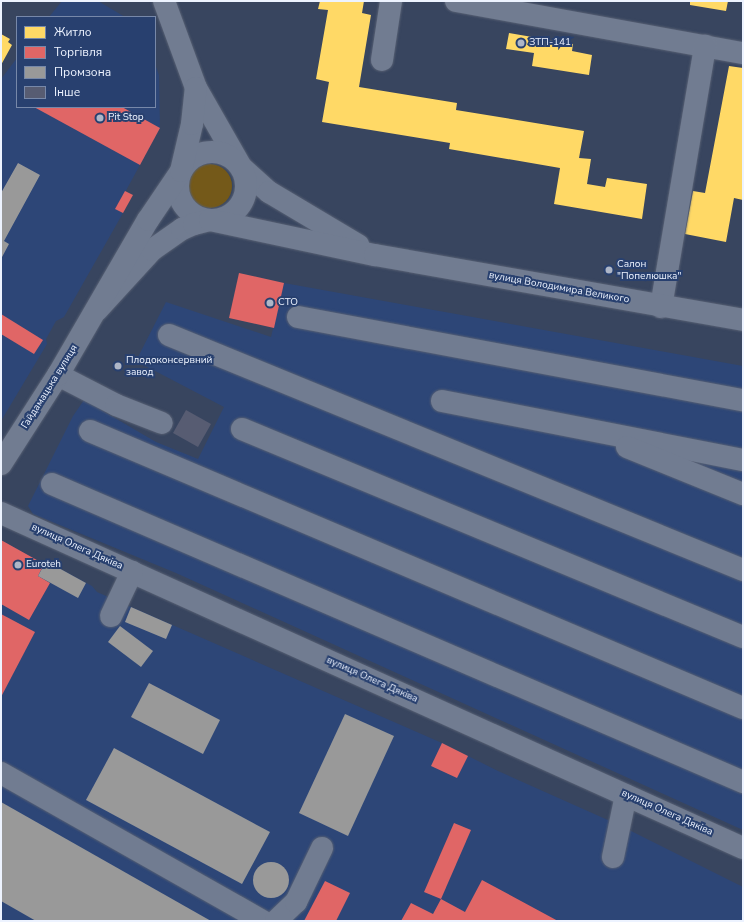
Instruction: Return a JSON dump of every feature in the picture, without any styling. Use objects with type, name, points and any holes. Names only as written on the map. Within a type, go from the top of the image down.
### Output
[{"type":"street","name":"вулиця Володимира Великого","points":[[164,1],[196,88],[241,168],[269,192],[375,255]]},
{"type":"street","points":[[382,60],[391,1]]},
{"type":"street","points":[[456,1],[743,53]]},
{"type":"street","points":[[661,307],[705,46]]},
{"type":"street","name":"вулиця Володимира Великого","points":[[181,171],[192,124],[196,88]]},
{"type":"street","points":[[216,152],[225,154],[241,168],[246,185],[242,202],[229,216],[210,220],[192,214],[185,207],[178,188],[181,171],[188,161],[196,156],[216,152]]},
{"type":"street","name":"Гайдамацька вулиця","points":[[1,464],[58,375],[148,220],[181,171]]},
{"type":"street","name":"вулиця Володимира Великого","points":[[210,220],[375,255],[661,307],[743,320]]},
{"type":"street","name":"Гайдамацька вулиця","points":[[97,310],[152,250],[182,229],[210,220]]},
{"type":"street","points":[[298,317],[743,400]]},
{"type":"street","points":[[169,336],[743,570]]},
{"type":"street","points":[[58,375],[116,405],[162,423]]},
{"type":"street","points":[[442,401],[743,460]]},
{"type":"street","points":[[577,428],[743,494]]},
{"type":"street","points":[[242,429],[743,637]]},
{"type":"street","points":[[90,431],[743,708]]},
{"type":"street","points":[[52,484],[743,782]]},
{"type":"street","name":"вулиця Олега Дяківа","points":[[1,513],[743,848]]},
{"type":"street","points":[[111,616],[132,572]]},
{"type":"street","points":[[1,773],[263,921]]},
{"type":"street","points":[[613,857],[626,795]]},
{"type":"street","points":[[276,921],[296,902],[322,848]]},
{"type":"shaded area","points":[[62,1],[98,1],[123,16],[50,16]]},
{"type":"shaded area","points":[[16,59],[16,108],[156,108],[156,67],[159,75],[160,128],[116,209],[123,213],[64,317],[56,321],[46,339],[47,344],[1,421],[1,79]]},
{"type":"shaded area","points":[[206,164],[214,164],[226,170],[232,182],[232,190],[226,202],[214,208],[206,208],[194,202],[188,190],[188,182],[194,170]]},
{"type":"shaded area","points":[[284,283],[743,366],[743,830],[176,573],[33,514],[28,506],[73,416],[84,400],[156,442],[198,459],[224,407],[136,361],[166,302],[271,337]]},
{"type":"shaded area","points":[[1,540],[44,564],[46,561],[92,586],[97,592],[442,743],[498,771],[619,825],[743,887],[743,921],[1,921]]},
{"type":"building: Житло","points":[[320,1],[364,1],[362,13],[371,15],[359,87],[457,103],[456,110],[584,131],[579,158],[591,159],[587,184],[605,187],[607,178],[647,184],[642,219],[554,204],[560,168],[449,149],[450,143],[322,122],[329,82],[316,79],[328,10],[318,9]]},
{"type":"building: Житло","points":[[690,1],[728,1],[726,11],[690,5]]},
{"type":"building: Житло","points":[[509,33],[573,44],[572,51],[592,55],[589,75],[532,66],[534,53],[506,49]]},
{"type":"building: Житло","points":[[1,34],[10,39],[8,42],[12,45],[1,65]]},
{"type":"building: Житло","points":[[729,66],[743,68],[743,200],[734,198],[726,242],[685,234],[693,191],[705,193]]},
{"type":"building: Торгівля","points":[[36,108],[124,108],[160,128],[140,165]]},
{"type":"building: Торгівля","points":[[125,191],[133,195],[123,213],[115,209]]},
{"type":"building: Торгівля","points":[[239,273],[284,283],[274,328],[229,318]]},
{"type":"building: Торгівля","points":[[1,314],[43,340],[34,354],[1,334]]},
{"type":"building: Торгівля","points":[[1,540],[44,564],[38,576],[50,583],[29,620],[1,604]]},
{"type":"building: Торгівля","points":[[1,614],[35,632],[1,697]]},
{"type":"building: Торгівля","points":[[442,743],[468,756],[457,778],[431,766]]},
{"type":"building: Торгівля","points":[[454,823],[471,830],[441,899],[424,892]]},
{"type":"building: Торгівля","points":[[482,880],[558,921],[401,921],[411,903],[433,914],[441,899],[465,912]]},
{"type":"building: Торгівля","points":[[325,881],[350,893],[336,921],[304,921]]},
{"type":"building: Промзона","points":[[18,163],[40,175],[4,241],[9,244],[1,259],[1,193]]},
{"type":"building: Промзона","points":[[46,561],[86,583],[78,598],[38,576]]},
{"type":"building: Промзона","points":[[131,607],[172,625],[166,639],[125,622]]},
{"type":"building: Промзона","points":[[120,626],[153,651],[141,667],[108,642]]},
{"type":"building: Промзона","points":[[149,683],[220,720],[203,754],[131,717]]},
{"type":"building: Промзона","points":[[345,714],[394,736],[348,836],[299,813]]},
{"type":"building: Промзона","points":[[114,748],[270,832],[242,884],[86,800]]},
{"type":"building: Промзона","points":[[1,802],[211,921],[36,921],[1,901]]},
{"type":"building: Промзона","points":[[275,862],[284,867],[288,873],[288,887],[284,893],[275,898],[267,898],[258,893],[254,887],[253,876],[258,867],[264,863]]},
{"type":"building: Інше","points":[[186,410],[211,424],[198,447],[173,433]]},
{"type":"place","name":"ЗТП-141","points":[[521,43]]},
{"type":"place","name":"Pit Stop","points":[[100,118]]},
{"type":"place","name":"Салон \"Попелюшка\"","points":[[609,270]]},
{"type":"place","name":"СТО","points":[[270,303]]},
{"type":"place","name":"Плодоконсервний завод","points":[[118,366]]},
{"type":"place","name":"Euroteh","points":[[18,565]]}]
